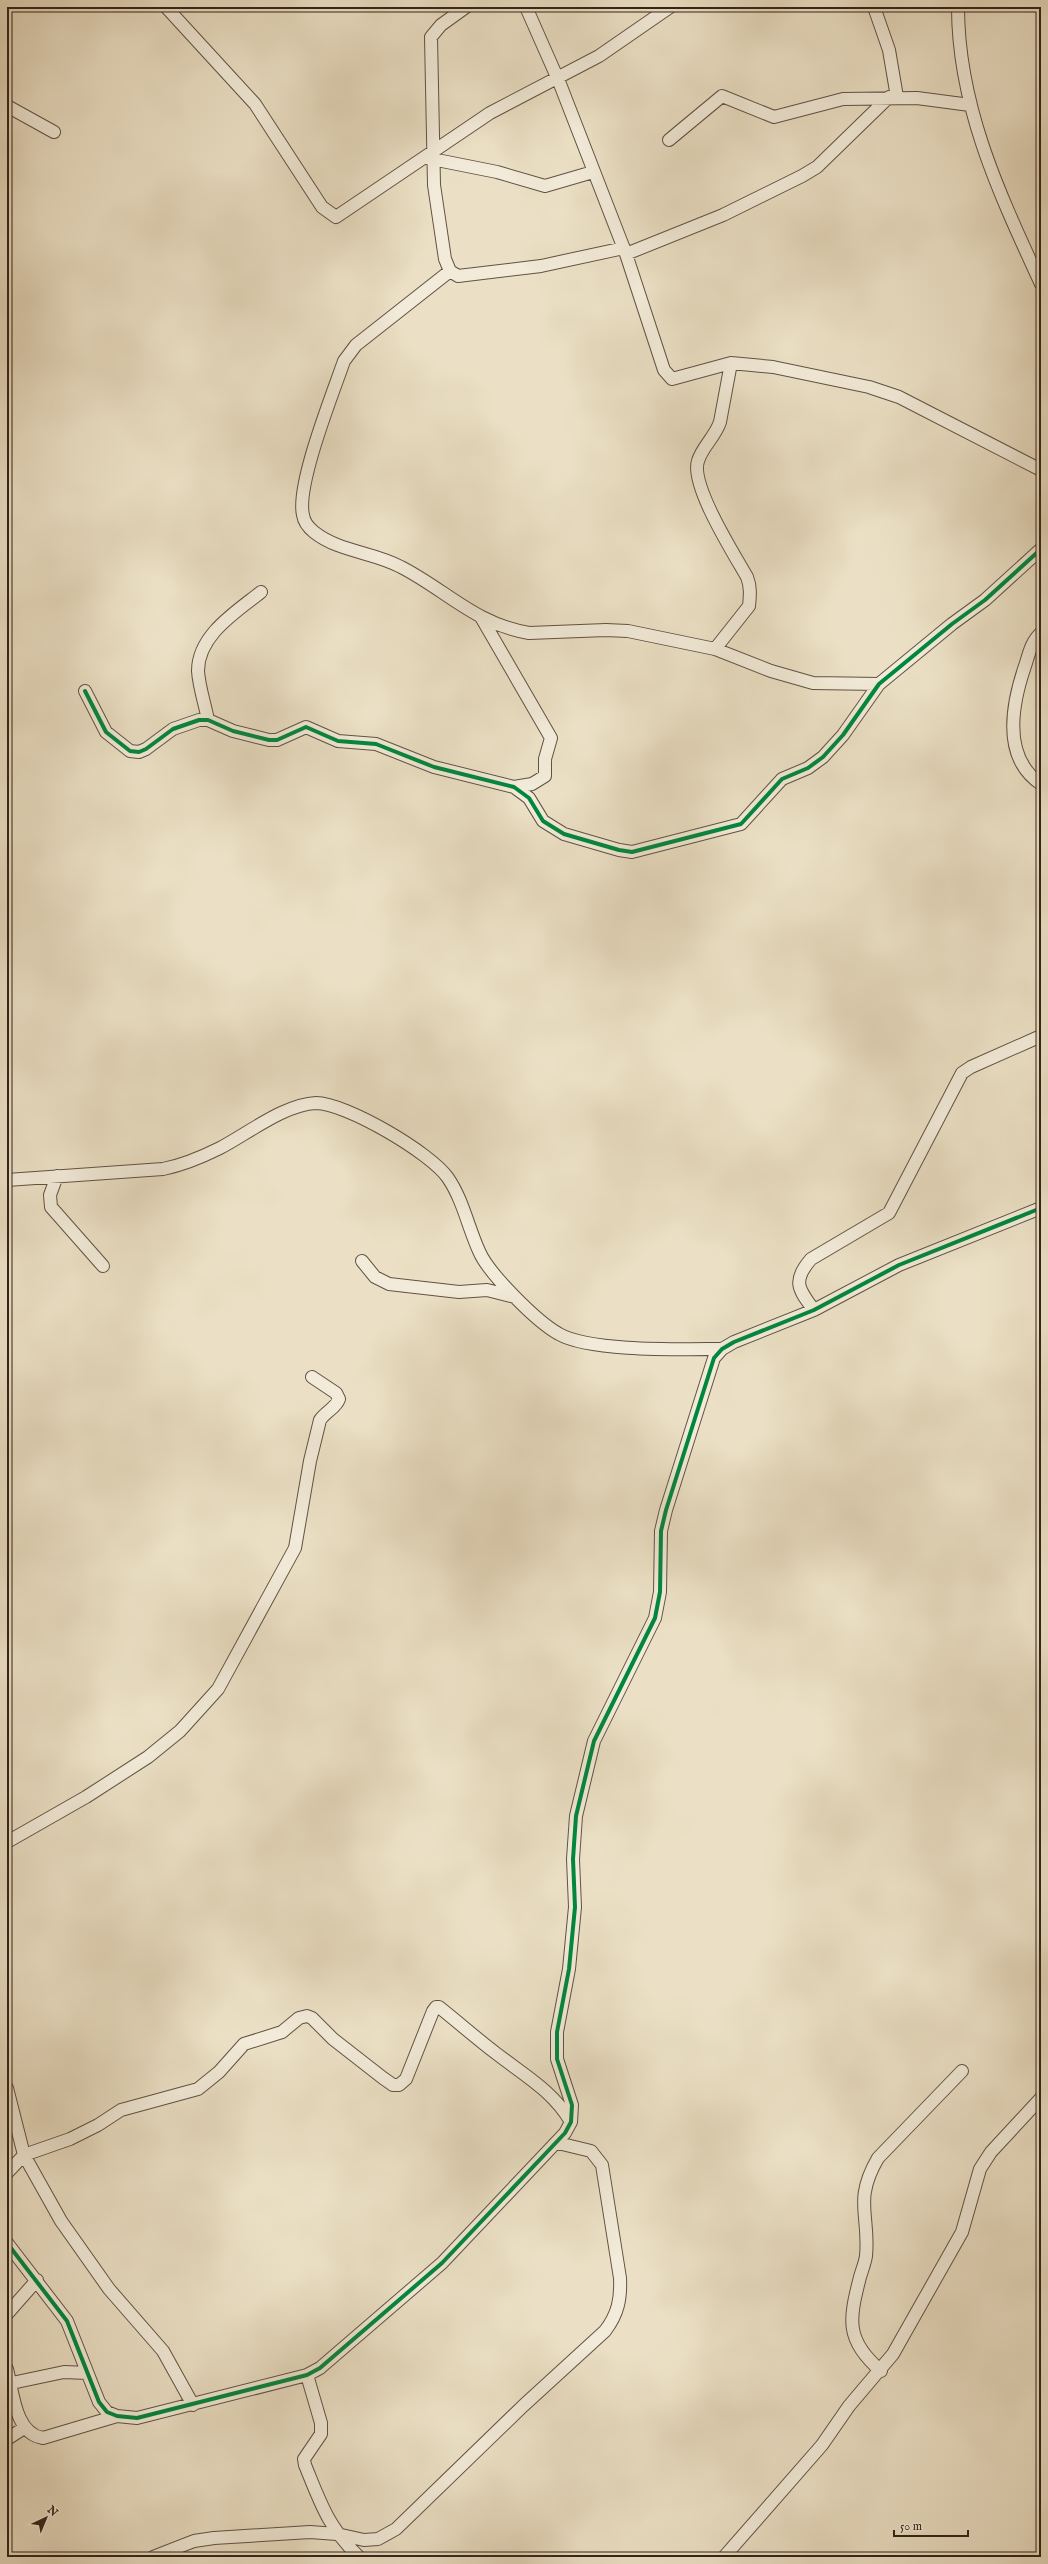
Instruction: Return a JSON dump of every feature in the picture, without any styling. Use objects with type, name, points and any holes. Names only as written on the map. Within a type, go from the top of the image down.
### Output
[{"type":"street","points":[[166,7],[255,104],[309,188],[332,216],[338,216],[430,156],[501,106],[558,79],[610,49],[670,7]]},
{"type":"street","points":[[466,7],[441,25],[431,37],[430,156],[445,259],[450,271],[458,276],[541,266],[625,251],[723,214],[802,176],[817,167],[893,97]]},
{"type":"street","points":[[526,7],[558,79],[625,251],[666,375],[672,379],[731,363],[773,367],[869,387],[899,397],[1041,470]]},
{"type":"street","points":[[874,7],[889,50],[893,97]]},
{"type":"street","points":[[958,7],[962,70],[970,105],[998,190],[1041,284]]},
{"type":"street","points":[[669,140],[722,96],[774,117],[834,99],[893,97],[917,98],[970,105]]},
{"type":"street","points":[[7,106],[54,132]]},
{"type":"street","points":[[430,156],[497,172],[545,186],[593,172]]},
{"type":"street","points":[[450,271],[348,353],[309,467],[303,490],[303,515],[307,525],[325,539],[335,544],[402,567],[452,601],[481,617],[517,631],[529,633],[606,630],[628,632],[715,649],[800,680],[813,683],[879,684]]},
{"type":"street","points":[[715,649],[749,606],[750,599],[750,584],[706,500],[696,470],[701,453],[717,431],[720,422],[731,363]]},
{"type":"street","points":[[85,691],[106,732],[130,751],[139,752],[146,750],[174,728],[199,720],[208,720],[233,731],[269,740],[277,740],[306,727],[338,741],[376,744],[434,767],[514,787],[529,798],[539,815],[552,828],[576,838],[632,852],[734,827],[748,818],[782,778],[808,768],[823,757],[842,736],[879,684],[1039,555]]},
{"type":"street","points":[[208,720],[198,673],[201,654],[209,638],[261,592]]},
{"type":"street","points":[[481,617],[551,738],[545,759],[545,776],[532,784],[514,787]]},
{"type":"street","points":[[1041,634],[1032,643],[1016,691],[1012,729],[1016,748],[1023,764],[1041,784]]},
{"type":"street","points":[[814,1310],[802,1294],[798,1282],[802,1270],[811,1259],[889,1213],[962,1073],[1041,1036]]},
{"type":"street","points":[[7,1180],[146,1171],[184,1164],[300,1105],[333,1105],[346,1110],[393,1135],[436,1166],[448,1177],[457,1193],[486,1265],[547,1326],[569,1339],[586,1343],[663,1349],[722,1349],[814,1310],[899,1265],[1041,1208]]},
{"type":"street","points":[[57,1176],[50,1195],[52,1207],[103,1266]]},
{"type":"street","points":[[362,1261],[375,1277],[389,1284],[460,1292],[487,1290],[517,1297]]},
{"type":"street","points":[[7,2243],[37,2280],[67,2321],[99,2402],[107,2412],[117,2416],[137,2418],[307,2375],[332,2360],[383,2312],[419,2284],[558,2142],[571,2122],[572,2105],[561,2072],[556,2048],[557,2032],[569,1969],[575,1908],[572,1858],[576,1816],[594,1741],[655,1618],[660,1592],[661,1531],[666,1510],[695,1420],[710,1367],[722,1349]]},
{"type":"street","points":[[7,1842],[86,1797],[148,1757],[180,1731],[218,1689],[295,1548],[310,1461],[320,1420],[324,1414],[338,1405],[339,1399],[336,1394],[312,1377]]},
{"type":"street","points":[[7,2173],[24,2155],[70,2139],[98,2125],[122,2110],[198,2089],[219,2072],[244,2044],[282,2032],[299,2018],[307,2016],[312,2018],[333,2039],[383,2078],[393,2085],[400,2086],[406,2079],[436,2007],[439,2007],[498,2055],[527,2074],[557,2101],[571,2122]]},
{"type":"street","points":[[881,2371],[865,2357],[856,2345],[853,2328],[853,2306],[866,2257],[863,2196],[869,2172],[878,2158],[962,2071]]},
{"type":"street","points":[[7,2088],[24,2155],[61,2221],[108,2289],[163,2351],[193,2405]]},
{"type":"street","points":[[724,2557],[822,2445],[849,2406],[881,2371],[893,2354],[962,2232],[980,2169],[991,2152],[1041,2098]]},
{"type":"street","points":[[153,2557],[194,2541],[214,2538],[310,2532],[337,2534],[364,2540],[378,2539],[396,2529],[523,2406],[605,2331],[614,2320],[618,2309],[620,2278],[602,2165],[591,2151],[558,2142]]},
{"type":"street","points":[[7,2314],[37,2280]]},
{"type":"street","points":[[7,2370],[9,2383],[24,2428],[29,2434],[43,2438],[117,2416]]},
{"type":"street","points":[[9,2383],[64,2372],[87,2373]]},
{"type":"street","points":[[307,2375],[321,2423],[321,2434],[304,2459],[305,2465],[327,2518],[337,2534],[359,2557]]},
{"type":"street","points":[[7,2438],[24,2428]]},
{"type":"cycle path","points":[[85,691],[106,732],[130,751],[139,752],[146,749],[173,729],[199,720],[208,720],[233,731],[269,740],[277,740],[306,727],[338,741],[376,744],[434,767],[514,787],[529,798],[543,821],[564,834],[619,850],[632,852],[741,824],[782,779],[808,768],[823,757],[843,735],[879,684],[952,624],[985,600],[1041,549]]},
{"type":"cycle path","points":[[7,2243],[67,2321],[99,2402],[107,2412],[117,2416],[137,2418],[307,2375],[320,2368],[442,2263],[565,2133],[571,2122],[572,2105],[557,2059],[557,2032],[569,1969],[575,1907],[573,1859],[576,1816],[594,1741],[655,1618],[660,1592],[661,1531],[666,1510],[714,1358],[722,1349],[734,1342],[814,1310],[899,1265],[1041,1208]]}]
